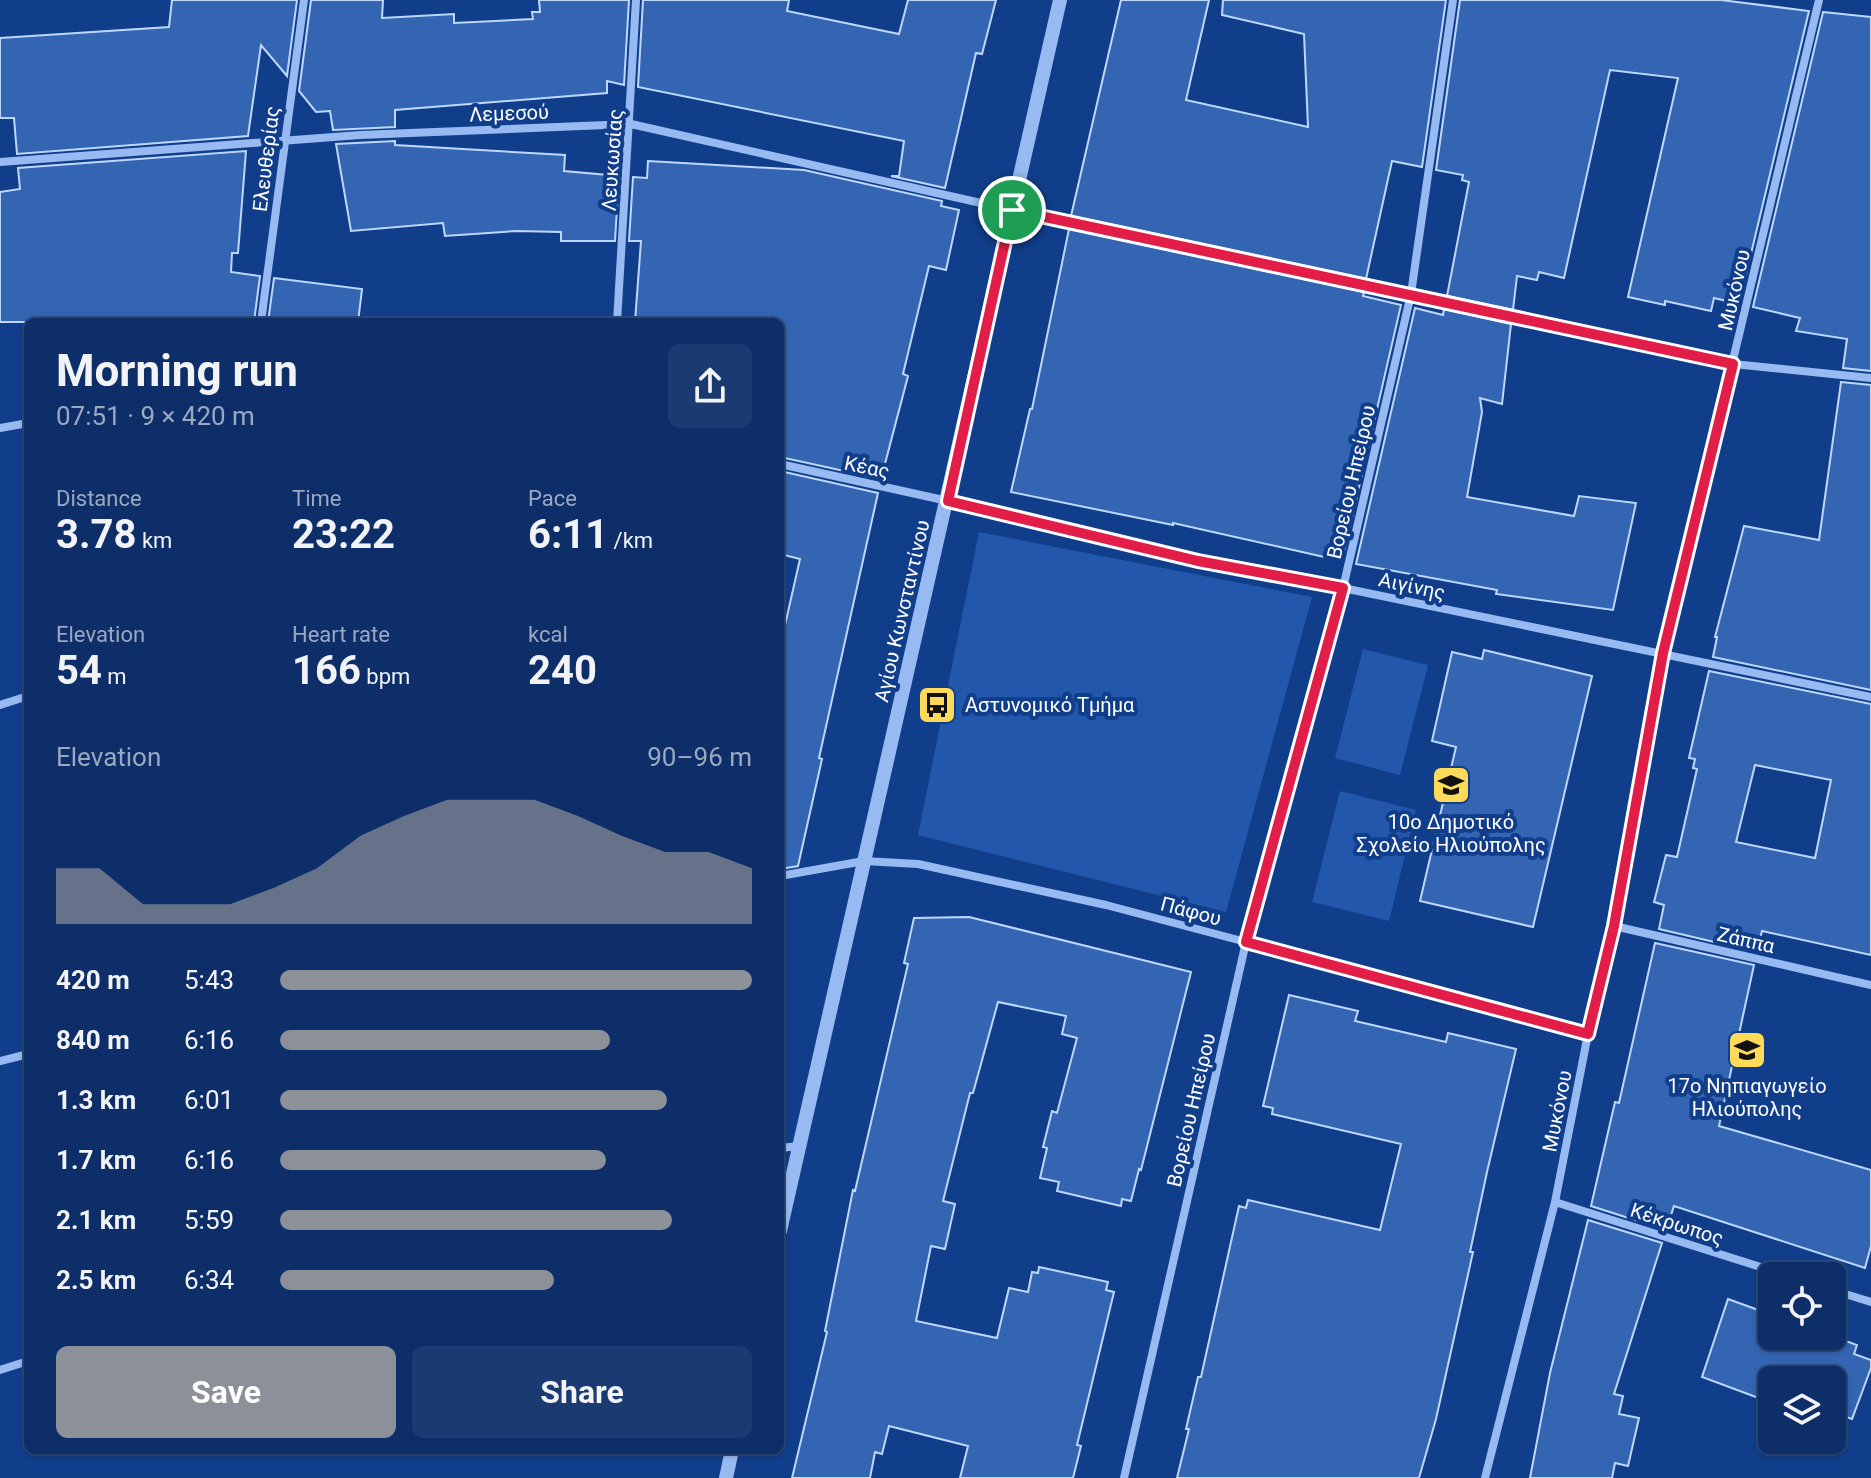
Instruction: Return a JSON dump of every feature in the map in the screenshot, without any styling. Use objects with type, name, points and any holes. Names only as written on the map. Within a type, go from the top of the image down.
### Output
[{"type":"street","name":"Ελευθερίας","points":[[262,318],[304,0]]},
{"type":"street","name":"Λευκωσίας","points":[[617,318],[636,0]]},
{"type":"street","name":"Αγίου Κωνσταντίνου","points":[[784,1213],[1060,0]]},
{"type":"street","name":"Βορείου Ηπείρου","points":[[1124,1478],[1246,942],[1343,588],[1411,294],[1453,0]]},
{"type":"street","name":"Μυκόνου","points":[[1485,1478],[1555,1202],[1588,1034],[1614,926],[1663,653],[1819,0]]},
{"type":"street","name":"Λεμεσού","points":[[0,162],[284,141],[631,124],[1012,210],[1733,364],[1871,378]]},
{"type":"street","points":[[0,428],[24,424]]},
{"type":"street","name":"Κέας","points":[[784,465],[948,501]]},
{"type":"street","name":"Αιγίνης","points":[[948,501],[1198,561],[1871,697]]},
{"type":"street","points":[[0,705],[24,697]]},
{"type":"street","name":"Πάφου","points":[[784,875],[864,861],[918,864],[1106,905],[1588,1034]]},
{"type":"street","name":"Ζάππα","points":[[1614,926],[1871,985]]},
{"type":"street","points":[[0,1061],[24,1055]]},
{"type":"street","points":[[784,1148],[799,1146]]},
{"type":"street","name":"Κέκρωπος","points":[[1555,1202],[1758,1266]]},
{"type":"street","points":[[1846,1294],[1871,1302]]},
{"type":"street","points":[[0,1370],[24,1362]]},
{"type":"street","points":[[726,1478],[731,1454]]},
{"type":"shaded area","points":[[979,532],[1312,597],[1226,912],[918,835]]},
{"type":"shaded area","points":[[1363,649],[1428,665],[1400,775],[1335,758]]},
{"type":"shaded area","points":[[1340,791],[1416,810],[1389,921],[1312,902]]},
{"type":"building","points":[[172,0],[297,0],[287,76],[261,45],[248,136],[17,154],[14,118],[0,118],[0,38],[169,27]]},
{"type":"building","points":[[311,0],[383,0],[382,18],[454,14],[454,23],[533,19],[532,12],[540,12],[539,0],[629,0],[624,85],[607,81],[607,93],[395,110],[395,127],[333,130],[330,111],[316,112],[299,91]]},
{"type":"building","points":[[643,0],[789,0],[787,11],[899,34],[908,0],[996,0],[982,54],[976,53],[945,188],[891,176],[899,176],[904,141],[638,87]]},
{"type":"building","points":[[1121,0],[1209,0],[1186,100],[1308,127],[1304,34],[1222,15],[1223,0],[1446,0],[1422,167],[1392,161],[1366,279],[1071,216]]},
{"type":"building","points":[[1460,0],[1721,0],[1809,11],[1739,304],[1714,298],[1711,311],[1628,297],[1678,78],[1610,70],[1564,278],[1539,272],[1537,280],[1517,276],[1513,310],[1447,296],[1469,182],[1462,180],[1463,175],[1436,170]]},
{"type":"building","points":[[1823,12],[1871,17],[1871,371],[1843,368],[1847,339],[1796,331],[1800,318],[1753,307]]},
{"type":"building","points":[[395,141],[395,145],[565,155],[564,171],[619,176],[615,241],[561,241],[561,232],[516,231],[445,236],[443,223],[351,231],[336,144]]},
{"type":"building","points":[[246,151],[238,253],[232,253],[231,272],[260,276],[255,318],[24,318],[24,322],[0,322],[0,192],[20,189],[18,168]]},
{"type":"building","points":[[648,161],[804,170],[942,201],[941,206],[959,210],[946,270],[929,266],[903,374],[908,376],[881,479],[784,458],[784,318],[635,318],[641,241],[629,241],[633,177],[647,178]]},
{"type":"building","points":[[1069,229],[1364,292],[1363,296],[1401,305],[1342,561],[1173,523],[1011,492],[1032,409]]},
{"type":"building","points":[[274,278],[362,289],[358,318],[269,318]]},
{"type":"building","points":[[1415,308],[1443,315],[1444,309],[1511,324],[1502,404],[1480,398],[1482,412],[1467,497],[1574,516],[1579,496],[1636,503],[1613,610],[1496,594],[1497,590],[1356,564]]},
{"type":"building","points":[[1841,382],[1871,385],[1871,690],[1713,657],[1715,637],[1744,526],[1819,540]]},
{"type":"building","points":[[784,472],[878,493],[798,866],[784,868],[784,629],[800,559],[784,555]]},
{"type":"building","points":[[1484,650],[1592,676],[1533,927],[1420,901],[1456,747],[1432,741],[1452,652],[1482,659]]},
{"type":"building","points":[[1709,671],[1871,704],[1871,955],[1762,931],[1757,952],[1659,929],[1664,905],[1654,902],[1666,855],[1677,857],[1697,769],[1693,768],[1695,759],[1689,758]],"holes":[[[1755,765],[1831,780],[1815,858],[1736,842]]]},
{"type":"building","points":[[969,917],[1191,972],[1141,1170],[1131,1201],[1122,1199],[1121,1206],[1057,1191],[1059,1182],[1040,1178],[1047,1148],[1043,1147],[1052,1111],[1057,1113],[1077,1038],[1062,1034],[1066,1016],[998,1002],[973,1093],[970,1093],[943,1201],[955,1204],[945,1249],[931,1246],[916,1321],[997,1338],[1009,1288],[1028,1292],[1032,1272],[1038,1273],[1039,1267],[1108,1282],[1106,1290],[1114,1292],[1077,1445],[1081,1446],[1073,1478],[960,1478],[968,1446],[889,1426],[882,1454],[875,1452],[870,1478],[792,1478],[827,1332],[853,1190],[908,964],[904,963],[914,918]]},
{"type":"building","points":[[1655,943],[1754,965],[1719,1126],[1871,1170],[1871,1246],[1865,1268],[1674,1206],[1666,1230],[1591,1206],[1615,1102],[1619,1103]]},
{"type":"building","points":[[1289,995],[1358,1011],[1355,1021],[1446,1042],[1448,1033],[1516,1049],[1436,1419],[1419,1478],[1177,1478],[1239,1206],[1246,1208],[1248,1200],[1380,1230],[1401,1144],[1272,1114],[1273,1108],[1263,1106]]},
{"type":"building","points":[[1588,1220],[1662,1243],[1614,1394],[1623,1396],[1619,1414],[1639,1418],[1628,1466],[1615,1463],[1612,1478],[1530,1478],[1550,1373]]},
{"type":"building","points":[[1728,1299],[1758,1310],[1758,1350],[1846,1350],[1846,1341],[1857,1345],[1854,1354],[1871,1360],[1871,1368],[1852,1419],[1846,1417],[1846,1366],[1758,1366],[1758,1398],[1702,1377]]},
{"type":"place","name":"Αστυνομικό Τμήμα","points":[[937,705]]},
{"type":"place","name":"10ο Δημοτικό Σχολείο Ηλιούπολης","points":[[1451,785]]},
{"type":"place","name":"17ο Νηπιαγωγείο Ηλιούπολης","points":[[1747,1050]]},
{"type":"route","points":[[1012,210],[1733,364],[1663,653],[1614,926],[1588,1034],[1246,942],[1343,588],[1198,561],[948,501],[1012,210]]}]
